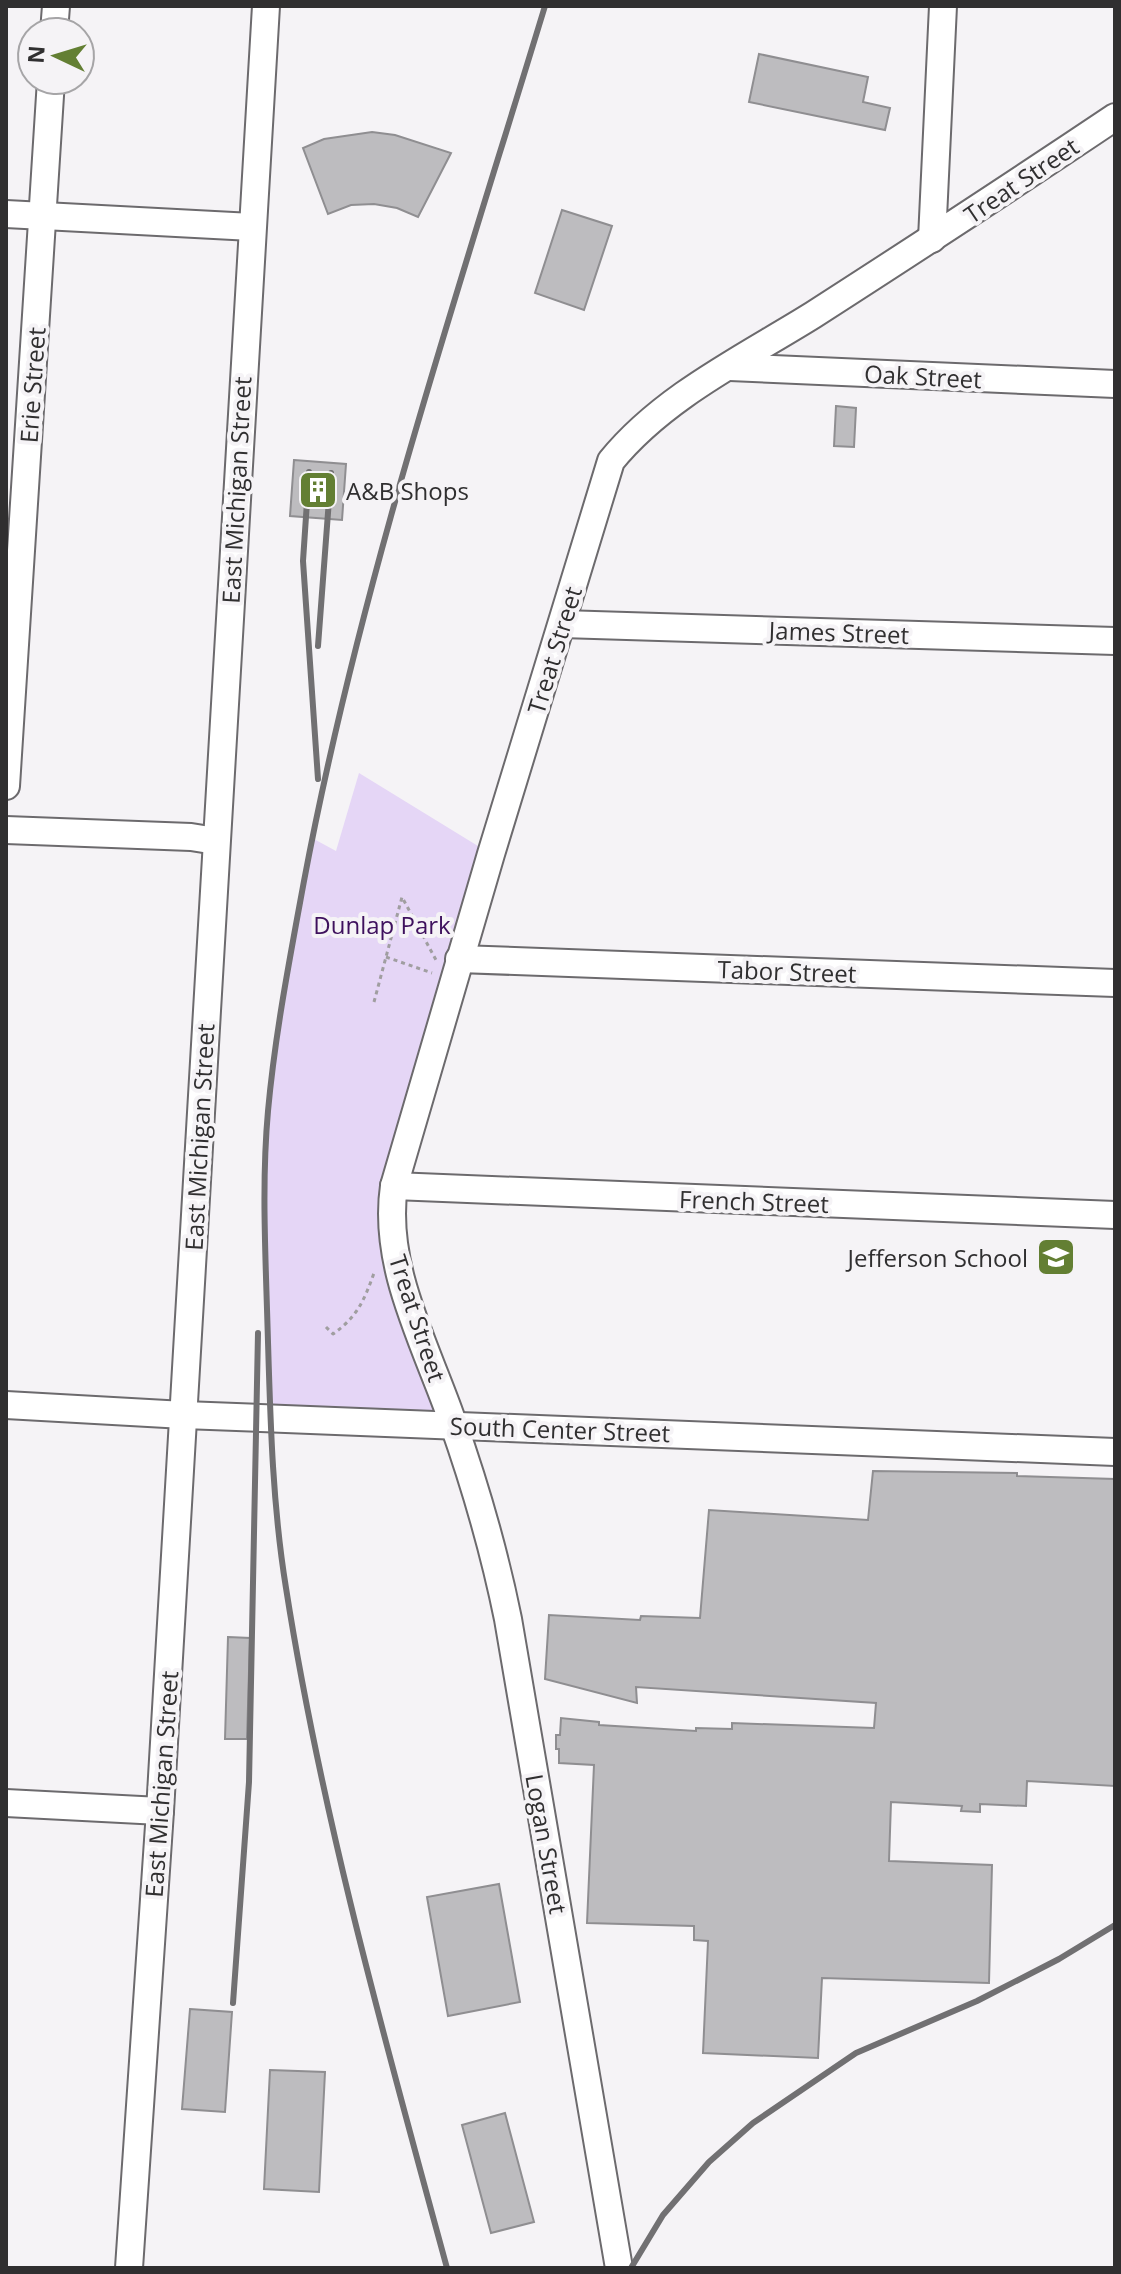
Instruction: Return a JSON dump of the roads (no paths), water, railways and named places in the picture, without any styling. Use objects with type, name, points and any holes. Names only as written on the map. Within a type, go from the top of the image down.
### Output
[{"type":"street","name":"East Michigan Street","points":[[129,2268],[184,1415],[266,6]]},
{"type":"street","points":[[932,239],[943,6]]},
{"type":"street","name":"Erie Street","points":[[6,786],[50,96]]},
{"type":"street","name":"Treat Street","points":[[454,1425],[403,1285],[392,1235],[394,1186],[448,960],[562,624],[611,461],[650,419],[932,239],[1115,117]]},
{"type":"street","points":[[6,214],[252,227]]},
{"type":"street","name":"Oak Street","points":[[730,367],[1115,384]]},
{"type":"street","name":"James Street","points":[[562,624],[1115,641]]},
{"type":"street","points":[[6,830],[191,837],[216,841]]},
{"type":"street","name":"Tabor Street","points":[[448,960],[1115,983]]},
{"type":"street","name":"French Street","points":[[394,1186],[1115,1215]]},
{"type":"street","name":"South Center Street","points":[[6,1405],[184,1415],[1115,1452]]},
{"type":"street","name":"Logan Street","points":[[454,1425],[490,1538],[505,1605],[619,2268]]},
{"type":"street","points":[[6,1803],[160,1811]]},
{"type":"railway","points":[[447,2268],[357,1930],[318,1760],[286,1588],[272,1449],[265,1161],[271,1082],[288,967],[327,770],[353,660],[412,440],[545,6]]},
{"type":"railway","points":[[309,472],[303,561],[318,779]]},
{"type":"railway","points":[[318,646],[331,473]]},
{"type":"railway","points":[[233,2003],[249,1782],[258,1333]]},
{"type":"railway","points":[[631,2268],[663,2215],[709,2162],[753,2123],[856,2053],[977,2001],[1059,1959],[1115,1925]]},
{"type":"place","name":"A&B Shops","points":[[318,490]]},
{"type":"place","name":"Jefferson School","points":[[1056,1257]]},
{"type":"park label","name":"Dunlap Park","points":[[382,924]]}]
